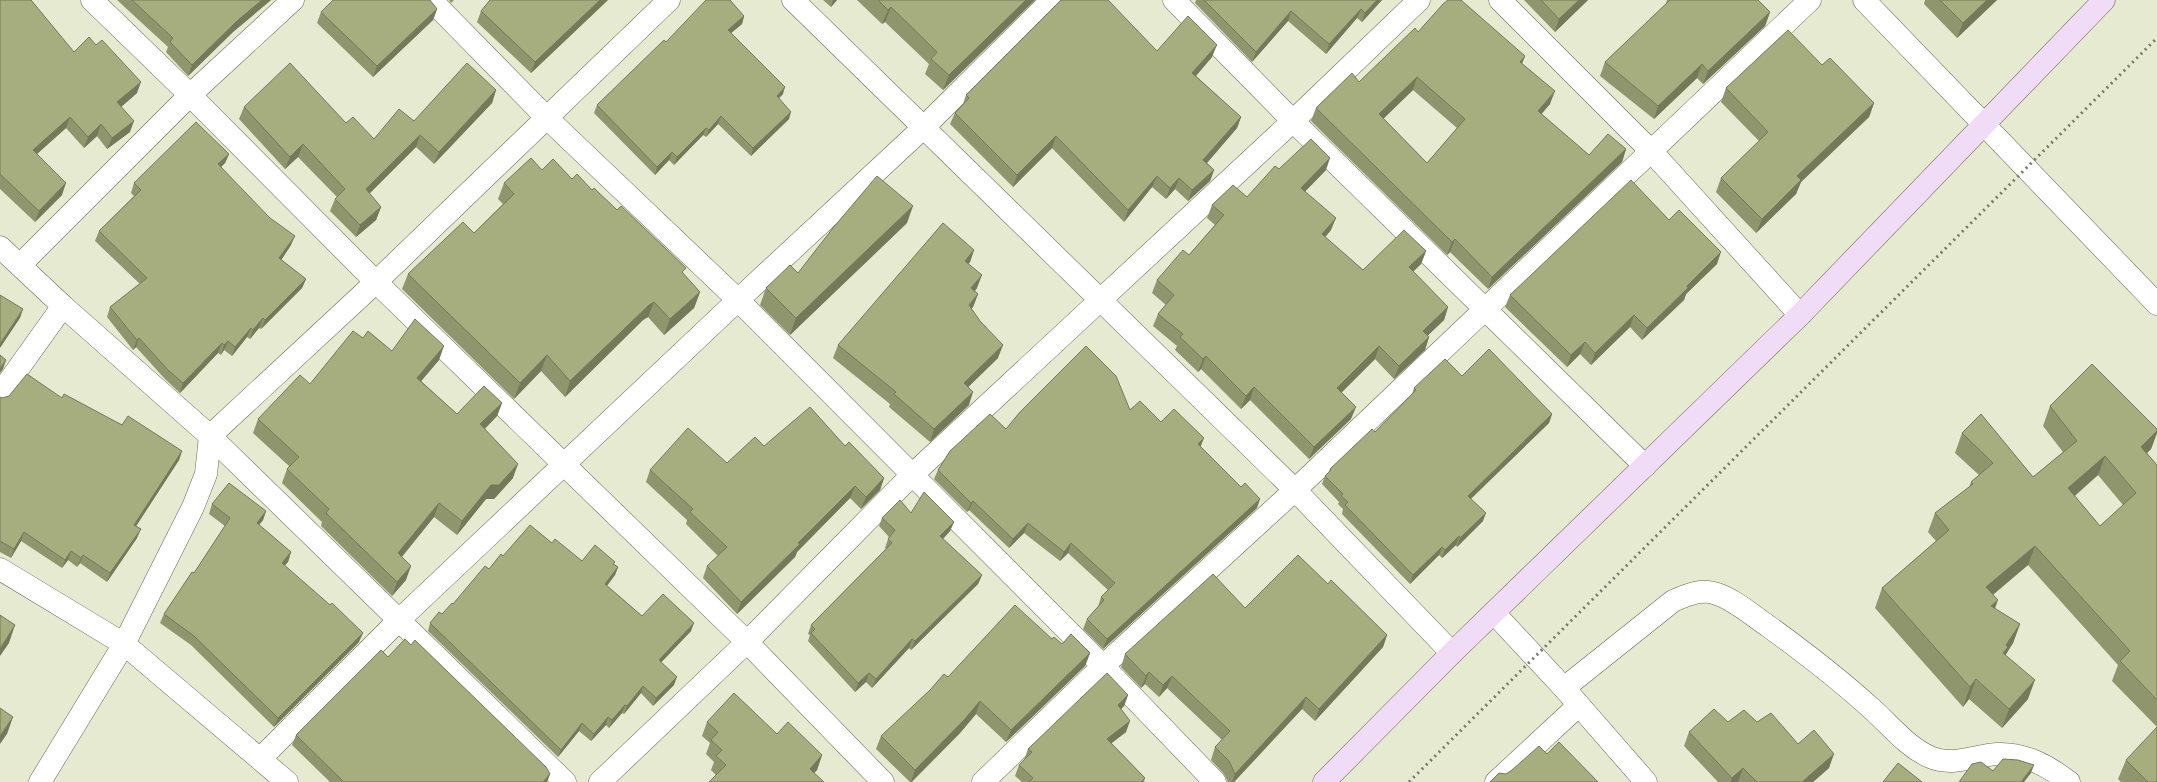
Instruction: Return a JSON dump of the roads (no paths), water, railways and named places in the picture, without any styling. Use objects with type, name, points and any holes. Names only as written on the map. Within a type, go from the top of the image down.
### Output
[{"type":"street","points":[[92,0],[190,95],[376,282],[747,642],[883,782]]},
{"type":"street","points":[[20,265],[190,95],[293,0]]},
{"type":"street","points":[[432,0],[547,118],[738,300],[1103,666],[1215,782]]},
{"type":"street","points":[[40,782],[124,644],[193,507],[206,474],[210,436],[376,282],[669,0]]},
{"type":"street","points":[[792,0],[1295,490],[1452,653]]},
{"type":"street","points":[[260,759],[398,621],[738,300],[924,128],[1052,0]]},
{"type":"street","points":[[1174,0],[1293,121],[1645,466]]},
{"type":"street","points":[[600,782],[747,642],[912,475],[1293,121],[1419,0]]},
{"type":"street","points":[[1500,0],[1652,152],[1800,315]]},
{"type":"street","points":[[983,782],[1103,666],[1295,490],[1652,152],[1810,0]]},
{"type":"street","points":[[1864,0],[1982,125],[2026,168],[2157,304]]},
{"type":"street","points":[[1324,782],[1452,653],[1800,315],[2104,0]]},
{"type":"street","points":[[0,247],[63,306],[210,436],[398,621],[565,782]]},
{"type":"street","points":[[0,394],[63,306]]},
{"type":"street","points":[[0,569],[124,644],[287,782]]},
{"type":"street","points":[[1564,688],[1673,601],[1690,593],[1716,593],[1739,606],[1810,657],[1871,708],[1915,749],[1930,757],[1954,761],[1997,754],[2012,754],[2029,757],[2047,776],[2069,782]]},
{"type":"street","points":[[1494,613],[1564,688],[1646,782]]},
{"type":"street","points":[[1496,782],[1579,705]]},
{"type":"railway","points":[[1409,782],[2157,38]]}]
